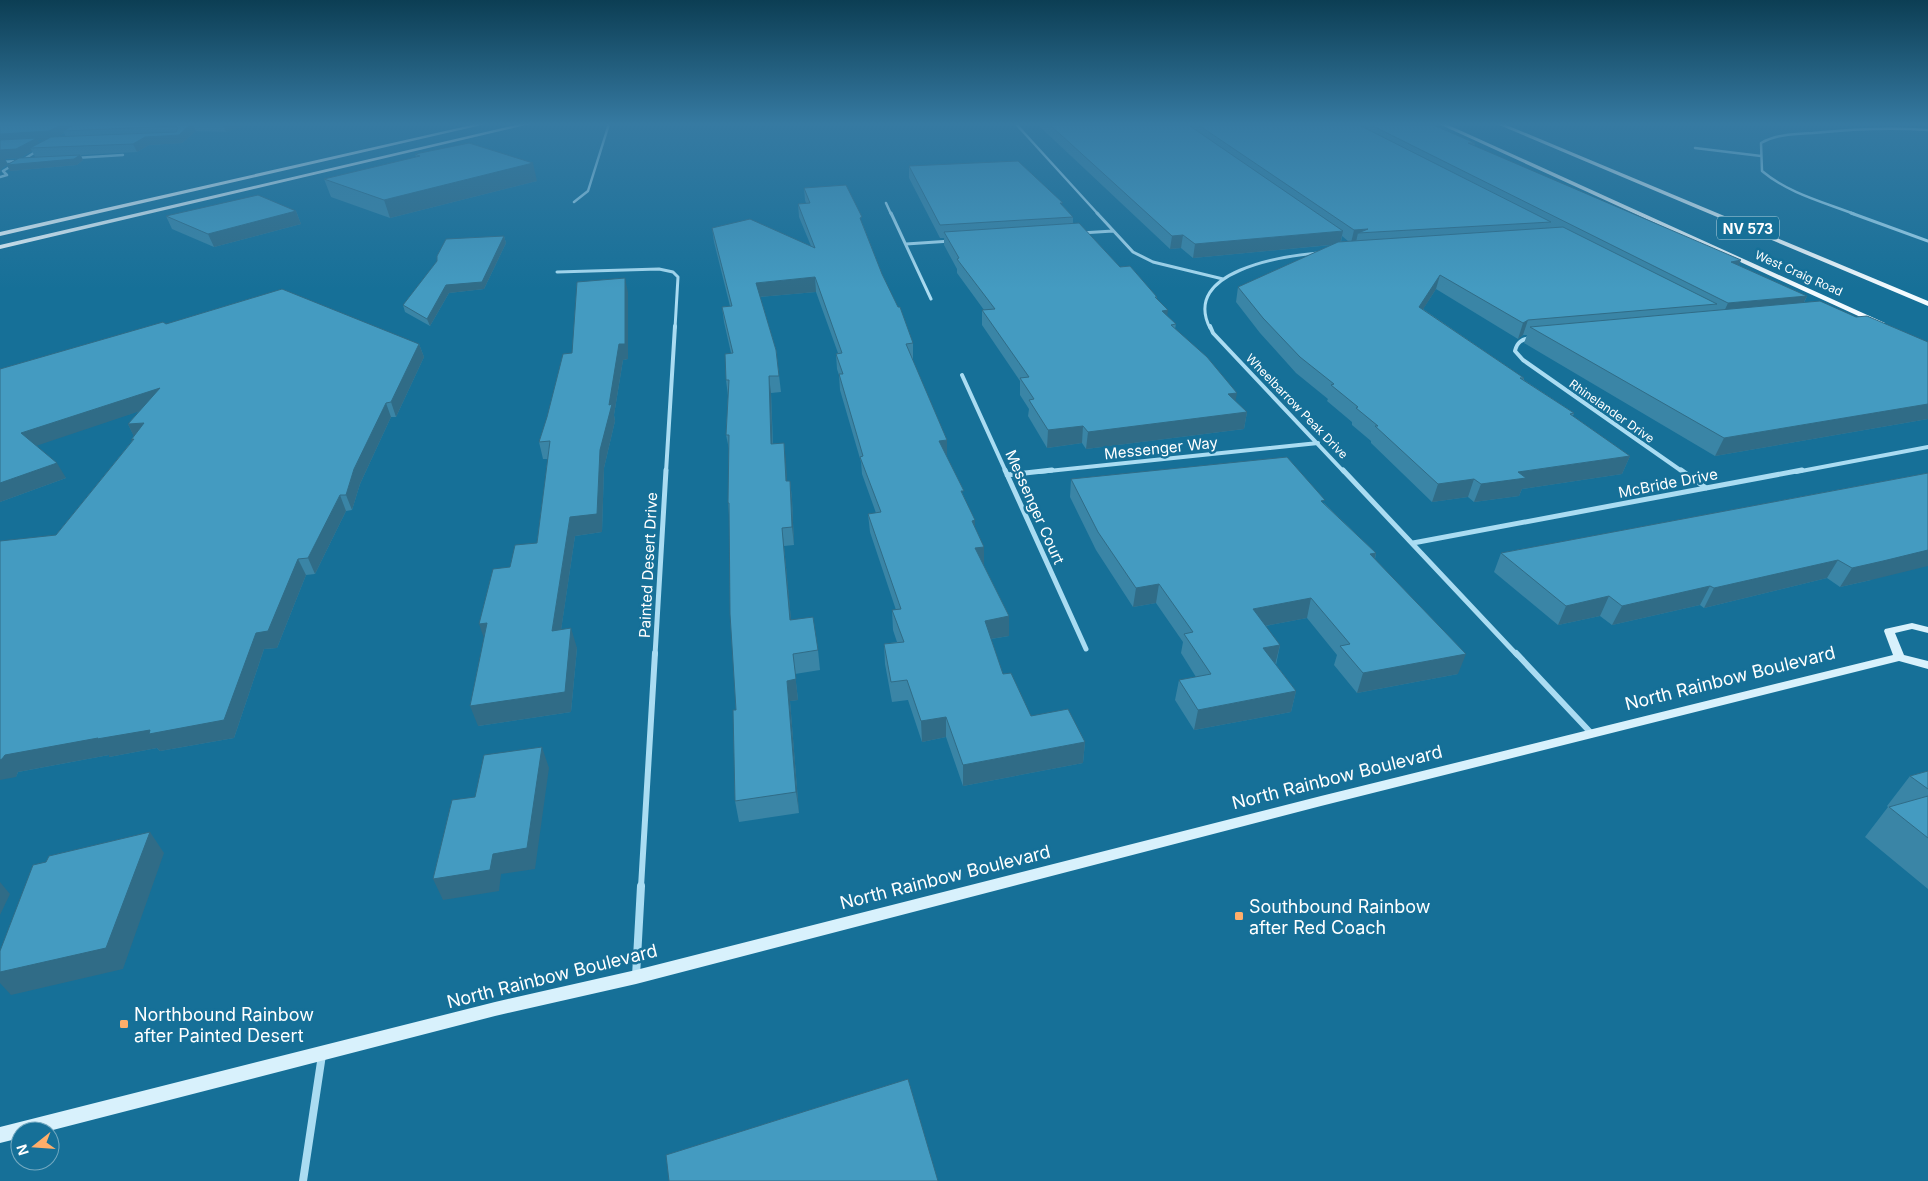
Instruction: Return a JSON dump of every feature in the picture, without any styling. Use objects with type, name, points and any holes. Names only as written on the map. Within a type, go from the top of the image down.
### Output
[{"type":"main road","points":[[0,234],[240,179]]},
{"type":"main road","points":[[200,200],[236,187],[269,179]]},
{"type":"main road","points":[[0,247],[292,179]]},
{"type":"main road","name":"West Craig Road","points":[[1564,179],[1894,328]]},
{"type":"main road","name":"West Craig Road","points":[[1631,179],[1928,304]]},
{"type":"main road","points":[[1899,657],[1889,631],[1912,626],[1928,630]]},
{"type":"main road","name":"North Rainbow Boulevard","points":[[0,1135],[495,1009],[636,977],[1899,657],[1928,665]]},
{"type":"street","points":[[574,202],[588,191],[592,179]]},
{"type":"street","points":[[1066,179],[1133,252],[1152,262],[1223,279],[1251,265],[1293,255],[1320,253]]},
{"type":"street","points":[[1772,179],[1805,196],[1928,241]]},
{"type":"street","points":[[886,203],[931,299]]},
{"type":"street","points":[[1074,233],[1113,230]]},
{"type":"street","points":[[906,244],[955,241]]},
{"type":"street","name":"Painted Desert Drive","points":[[557,272],[659,269],[673,272],[678,277],[636,977]]},
{"type":"street","name":"Wheelbarrow Peak Drive","points":[[1223,279],[1206,297],[1204,314],[1213,333],[1592,734]]},
{"type":"street","points":[[1841,310],[1850,309]]},
{"type":"street","name":"Rhinelander Drive","points":[[1533,338],[1523,339],[1516,345],[1515,351],[1523,360],[1706,488]]},
{"type":"street","name":"Messenger Court","points":[[962,376],[1086,649]]},
{"type":"street","name":"Messenger Way","points":[[1007,475],[1318,443]]},
{"type":"street","name":"McBride Drive","points":[[1413,543],[1928,447]]},
{"type":"street","points":[[303,1181],[322,1054]]},
{"type":"building","points":[[324,179],[468,179],[384,200]]},
{"type":"building","points":[[916,179],[1037,179],[1063,203],[1060,203],[1073,217],[940,225]]},
{"type":"building","points":[[1110,179],[1267,179],[1343,231],[1195,244],[1183,235],[1172,236]]},
{"type":"building","points":[[1279,179],[1466,179],[1551,222],[1358,233],[1368,229],[1354,230]]},
{"type":"building","points":[[1480,179],[1552,179],[1741,260],[1731,262],[1807,296],[1728,303]]},
{"type":"building","points":[[846,185],[862,217],[860,218],[882,274],[898,307],[900,307],[913,343],[906,344],[947,440],[939,441],[964,491],[961,491],[975,520],[972,521],[984,547],[975,548],[1009,616],[985,621],[1003,674],[1011,673],[1031,716],[1068,709],[1085,742],[963,765],[946,717],[921,721],[907,680],[891,682],[884,644],[904,642],[892,610],[901,609],[868,514],[881,512],[860,457],[863,456],[839,374],[843,374],[836,354],[842,353],[815,277],[756,283],[776,350],[779,376],[769,376],[771,444],[784,443],[786,481],[790,481],[792,527],[782,528],[790,620],[813,617],[818,650],[793,654],[796,679],[787,681],[796,792],[735,801],[733,710],[736,710],[730,614],[729,435],[726,435],[729,380],[726,380],[725,354],[733,353],[722,307],[732,306],[712,228],[750,219],[815,248],[798,204],[810,203],[804,188]]},
{"type":"building","points":[[258,195],[296,211],[208,234],[166,216]]},
{"type":"building","points":[[1079,223],[1120,267],[1130,266],[1168,310],[1162,311],[1176,324],[1171,325],[1207,357],[1237,393],[1228,394],[1247,412],[1088,432],[1083,426],[1048,430],[1029,400],[1034,399],[1020,378],[1029,377],[982,310],[995,309],[957,259],[959,258],[944,232]]},
{"type":"building","points":[[1563,227],[1717,304],[1528,320],[1523,323],[1440,275],[1419,307],[1524,378],[1520,378],[1574,413],[1570,414],[1630,456],[1518,472],[1526,478],[1481,484],[1474,479],[1438,484],[1375,426],[1378,426],[1356,408],[1358,407],[1331,385],[1334,384],[1300,357],[1263,318],[1238,287],[1338,242]]},
{"type":"building","points":[[504,236],[482,282],[446,285],[427,319],[403,305],[437,261],[437,256],[446,239]]},
{"type":"building","points":[[625,278],[625,344],[619,344],[609,405],[612,404],[600,450],[597,514],[570,517],[552,631],[571,628],[565,692],[470,706],[487,623],[479,624],[493,569],[510,567],[515,545],[537,543],[550,441],[539,442],[563,354],[572,353],[577,282]]},
{"type":"building","points":[[282,289],[419,344],[391,402],[386,403],[354,469],[346,495],[340,495],[308,558],[298,559],[268,631],[256,633],[224,720],[149,734],[150,730],[98,738],[5,755],[0,760],[0,541],[56,535],[134,439],[131,440],[144,423],[128,424],[160,388],[21,433],[57,463],[0,483],[0,369],[163,322],[166,324]]},
{"type":"building","points":[[1820,301],[1856,317],[1867,316],[1928,342],[1928,404],[1724,438],[1530,327]]},
{"type":"building","points":[[1287,457],[1325,500],[1321,501],[1376,553],[1370,554],[1466,654],[1363,673],[1340,646],[1350,644],[1311,598],[1253,609],[1280,645],[1263,648],[1296,691],[1198,710],[1179,680],[1211,674],[1184,634],[1193,632],[1159,584],[1136,588],[1098,532],[1071,479]]},
{"type":"building","points":[[1928,473],[1928,550],[1852,568],[1838,560],[1714,588],[1710,586],[1622,606],[1609,596],[1566,606],[1501,553]]},
{"type":"building","points":[[542,747],[527,848],[493,854],[490,870],[433,879],[452,800],[475,797],[484,755]]},
{"type":"building","points":[[1928,771],[1928,789],[1910,776]]},
{"type":"building","points":[[1928,796],[1928,838],[1889,807]]},
{"type":"building","points":[[150,832],[106,948],[0,972],[0,951],[33,865],[46,862],[49,856]]},
{"type":"building","points":[[908,1079],[938,1181],[669,1181],[666,1155]]},
{"type":"place","name":"Southbound Rainbow after Red Coach","points":[[1239,916]]},
{"type":"place","name":"Northbound Rainbow after Painted Desert","points":[[124,1024]]}]
